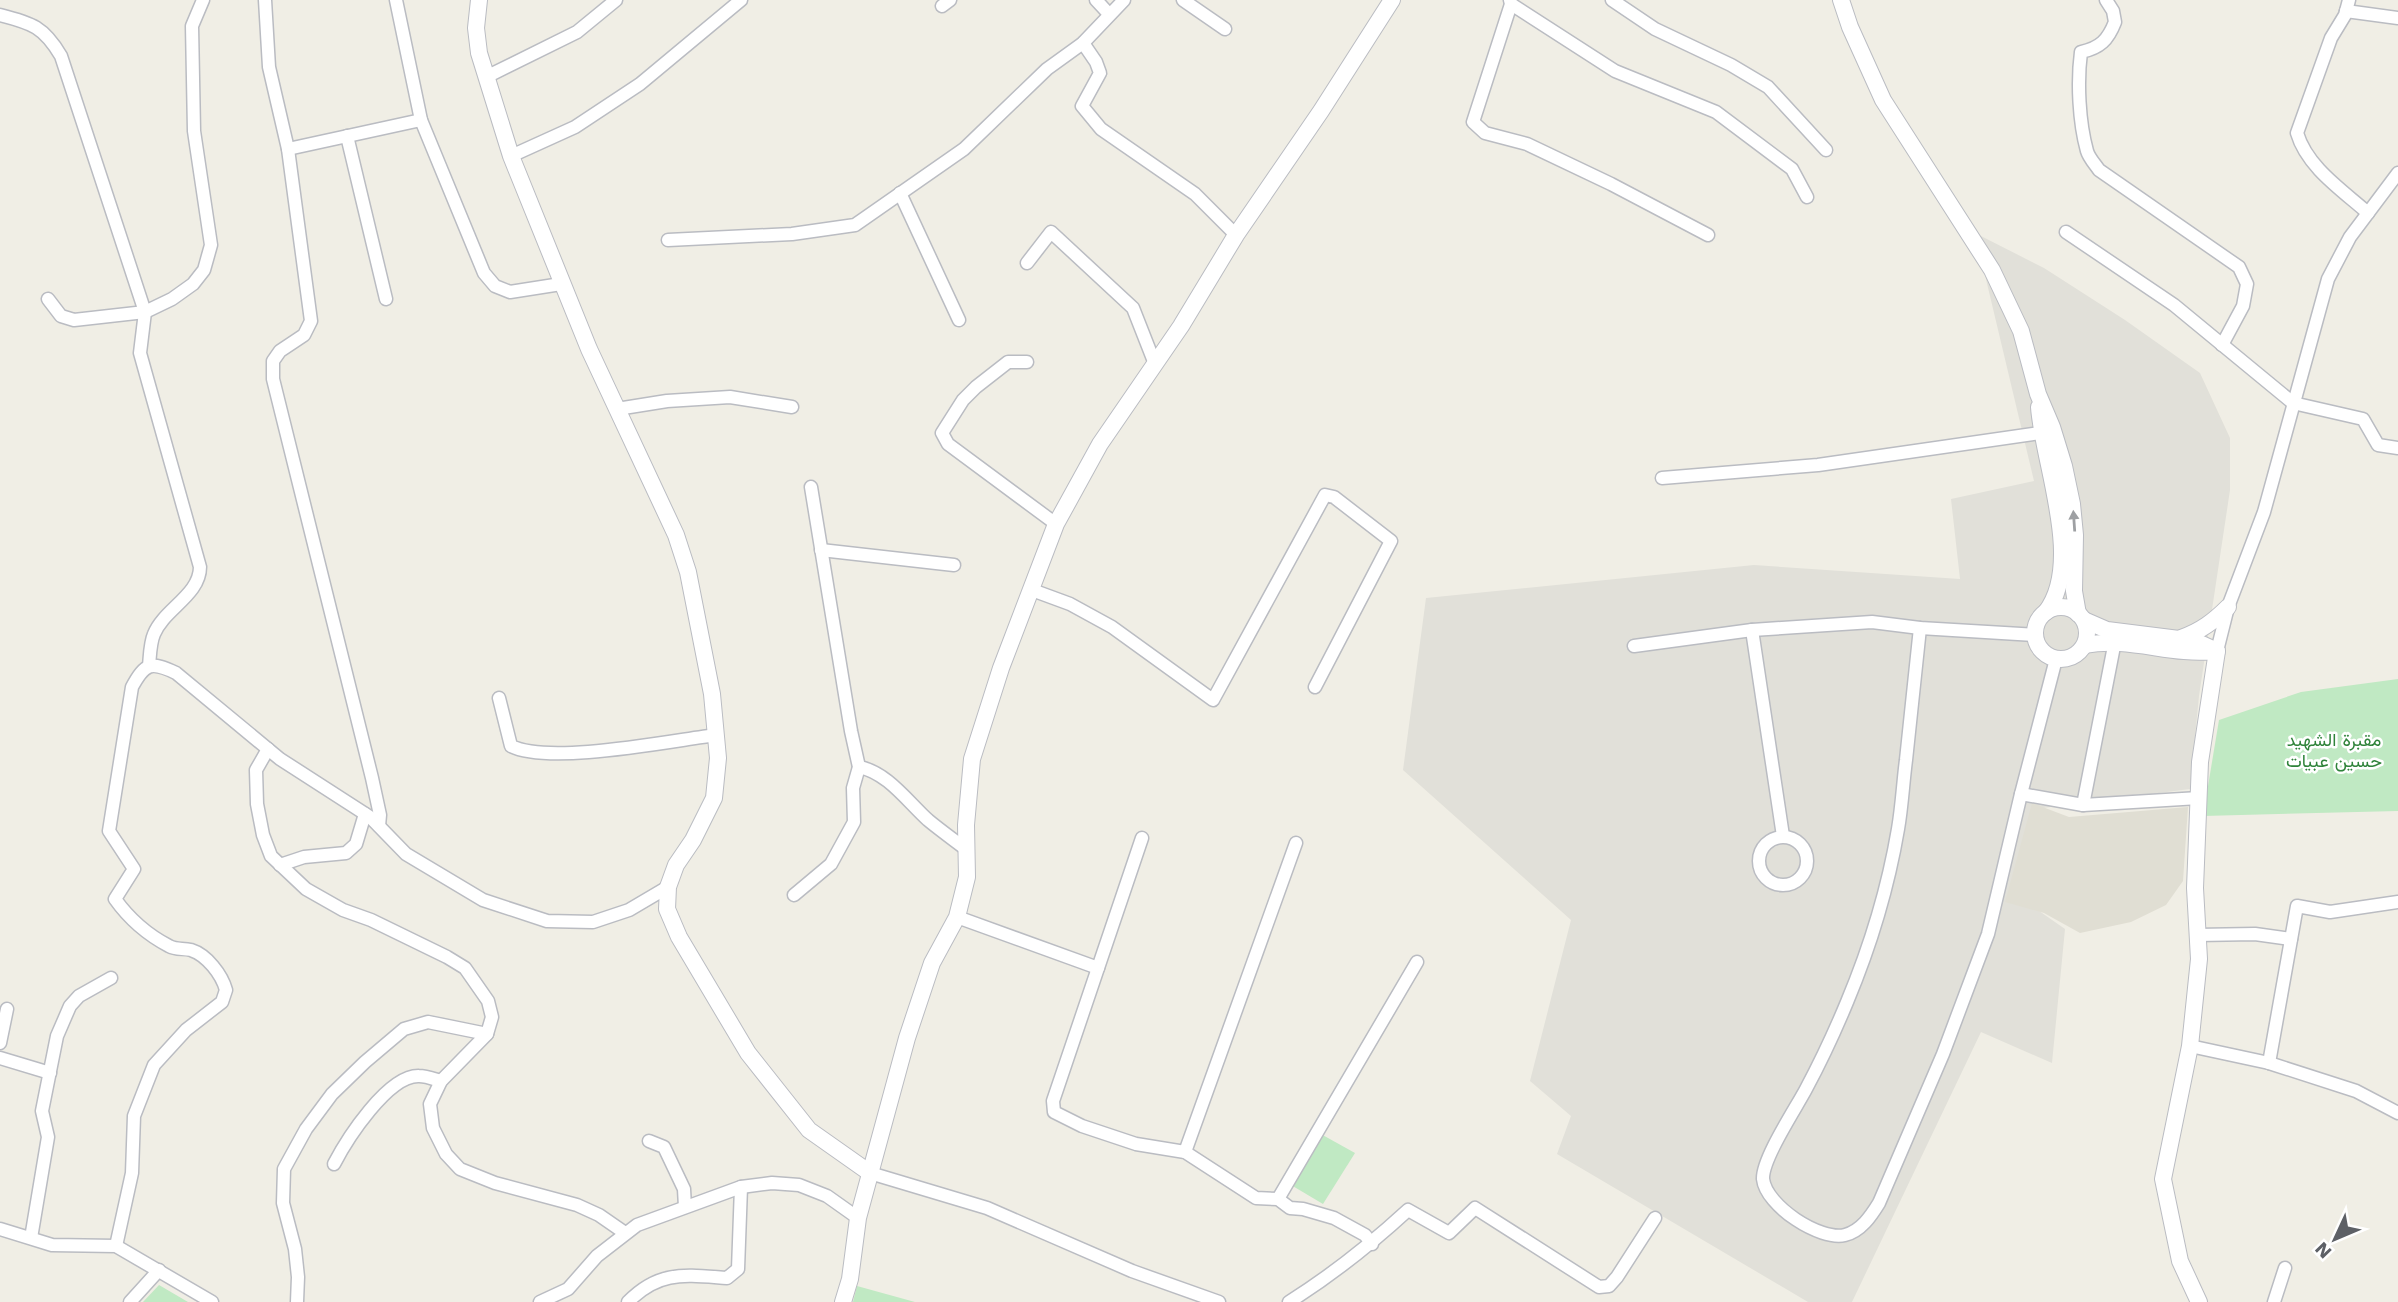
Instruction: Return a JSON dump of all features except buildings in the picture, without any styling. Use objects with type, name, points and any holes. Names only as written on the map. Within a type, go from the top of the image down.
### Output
[{"type":"street","points":[[48,299],[61,316],[74,320],[145,312],[172,299],[192,284],[204,270],[211,246],[194,131],[192,26],[203,0]]},
{"type":"street","points":[[265,0],[269,67],[288,149],[311,321],[304,335],[280,351],[273,361],[274,379],[372,778],[380,815],[379,826]]},
{"type":"street","points":[[396,0],[421,120],[484,272],[495,286],[510,292],[561,284]]},
{"type":"street","points":[[479,0],[476,28],[479,53],[511,156],[561,284],[676,535],[688,572],[712,694],[718,758],[714,798],[693,840],[676,865],[668,887],[667,909],[679,937],[748,1053],[809,1130],[870,1173],[996,1211],[1203,1300],[1219,1302]]},
{"type":"street","points":[[486,77],[577,32],[616,0]]},
{"type":"street","points":[[511,156],[575,127],[640,84],[741,0]]},
{"type":"street","points":[[1096,0],[1109,14]]},
{"type":"street","points":[[668,240],[792,234],[855,225],[964,149],[1047,69],[1083,43],[1124,0]]},
{"type":"street","points":[[1183,0],[1225,29]]},
{"type":"street","points":[[843,1302],[850,1279],[858,1218],[907,1038],[928,976],[957,917],[967,877],[966,825],[972,759],[1001,668],[1056,524],[1100,444],[1181,326],[1236,235],[1392,0]]},
{"type":"street","points":[[1612,0],[1655,29],[1731,65],[1768,87],[1826,150]]},
{"type":"street","points":[[1841,0],[1882,100],[1993,270],[2021,331],[2073,504],[2074,592],[2087,628],[2085,645]]},
{"type":"street","points":[[2106,0],[2113,11],[2115,22],[2104,43],[2096,49],[2081,52],[2078,70],[2079,97],[2088,153],[2099,170],[2239,267],[2248,284],[2243,306],[2222,345]]},
{"type":"street","points":[[1708,235],[1527,144],[1485,133],[1474,122],[1510,2],[1615,71],[1716,112],[1792,169],[1807,197]]},
{"type":"street","points":[[2368,213],[2309,159],[2297,133],[2331,38],[2348,5],[2398,18]]},
{"type":"street","points":[[0,15],[34,25],[50,37],[61,56],[145,312],[140,353],[146,382],[200,567],[200,576],[192,588],[154,633],[149,666]]},
{"type":"street","points":[[1083,43],[1096,62],[1100,74],[1082,106],[1101,129],[1195,194],[1236,235]]},
{"type":"street","points":[[288,149],[421,120]]},
{"type":"street","points":[[347,136],[386,299]]},
{"type":"street","points":[[2199,1302],[2180,1261],[2163,1179],[2190,1046],[2199,959],[2195,888],[2200,762],[2217,651],[2228,607],[2264,512],[2328,279],[2350,237],[2398,173]]},
{"type":"street","points":[[900,193],[959,320]]},
{"type":"street","points":[[1027,263],[1051,232],[1133,308],[1155,364]]},
{"type":"street","points":[[2066,232],[2174,305],[2293,403],[2363,419],[2378,445],[2398,448]]},
{"type":"street","points":[[1027,362],[1009,362],[976,387],[963,400],[942,433],[948,444],[1056,524]]},
{"type":"street","points":[[2038,394],[2040,433],[2055,492],[2061,558],[2054,599],[2036,626],[2036,635],[2042,650],[2056,659],[2073,657],[2085,645],[2115,641],[2197,653],[2217,651]]},
{"type":"street","points":[[617,409],[667,401],[730,397],[792,407]]},
{"type":"street","points":[[1662,478],[1818,465],[2040,433]]},
{"type":"street","points":[[794,895],[831,864],[855,822],[853,788],[859,767],[811,486]]},
{"type":"street","points":[[1032,590],[1070,604],[1112,627],[1213,700],[1325,495],[1334,497],[1391,541],[1315,687]]},
{"type":"street","points":[[821,550],[954,565]]},
{"type":"street","points":[[2046,612],[2062,607],[2108,630],[2195,641],[2217,651]]},
{"type":"street","points":[[2181,639],[2205,627],[2228,607]]},
{"type":"street","points":[[1634,646],[1752,630],[1872,622],[1920,628],[2036,635]]},
{"type":"street","points":[[1920,628],[1898,828],[1882,902],[1847,1002],[1807,1087],[1768,1158],[1763,1178],[1770,1197],[1781,1209],[1825,1233],[1844,1236],[1857,1229],[1879,1203],[1943,1054],[1988,934],[2056,659]]},
{"type":"street","points":[[1752,630],[1783,836]]},
{"type":"street","points":[[2083,805],[2115,641]]},
{"type":"street","points":[[116,1246],[132,1173],[134,1116],[154,1065],[186,1030],[222,1002],[226,990],[222,977],[209,963],[192,950],[173,949],[140,929],[115,899],[134,869],[109,831],[112,808],[132,687],[140,672],[149,666],[159,665],[176,673],[268,749],[365,814],[405,854],[483,900],[547,921],[593,922],[629,910],[668,887]]},
{"type":"street","points":[[499,698],[511,746],[522,751],[584,753],[716,735]]},
{"type":"street","points":[[268,749],[256,770],[257,804],[263,835],[271,856],[306,889],[343,911],[382,926],[465,968],[488,1001],[492,1017],[487,1034],[441,1080],[430,1104],[433,1129],[446,1154],[460,1169],[495,1183],[577,1205],[599,1215],[625,1233]]},
{"type":"street","points":[[859,767],[890,784],[929,821],[967,850]]},
{"type":"street","points":[[2021,794],[2083,805],[2199,798]]},
{"type":"street","points":[[280,865],[304,858],[346,853],[356,844],[365,814]]},
{"type":"street","points":[[1783,836],[1791,838],[1803,848],[1807,864],[1800,878],[1786,886],[1778,885],[1764,877],[1758,862],[1762,847],[1768,841],[1783,836]]},
{"type":"street","points":[[1142,838],[1053,1101],[1054,1112],[1082,1126],[1136,1144],[1185,1152],[1256,1198],[1278,1199],[1290,1209],[1303,1209],[1334,1218],[1365,1235],[1371,1244]]},
{"type":"street","points":[[1185,1152],[1296,843]]},
{"type":"street","points":[[2269,1063],[2297,906],[2330,912],[2398,902]]},
{"type":"street","points":[[957,917],[1098,968]]},
{"type":"street","points":[[2197,935],[2255,934],[2291,939]]},
{"type":"street","points":[[1278,1199],[1417,962]]},
{"type":"street","points":[[31,1238],[48,1137],[42,1111],[57,1036],[70,1006],[79,996],[111,978]]},
{"type":"street","points":[[0,1043],[7,1009]]},
{"type":"street","points":[[297,1302],[295,1249],[283,1203],[284,1169],[306,1129],[331,1094],[404,1029],[428,1022],[487,1034]]},
{"type":"street","points":[[2190,1046],[2269,1063],[2356,1091],[2398,1113]]},
{"type":"street","points":[[0,1058],[50,1073]]},
{"type":"street","points":[[334,1164],[368,1111],[394,1087],[417,1076],[441,1080]]},
{"type":"street","points":[[649,1141],[664,1147],[684,1189],[685,1207]]},
{"type":"street","points":[[540,1302],[568,1289],[597,1256],[637,1226],[741,1187],[772,1183],[799,1185],[827,1196],[858,1218]]},
{"type":"street","points":[[628,1302],[640,1290],[661,1279],[678,1275],[727,1278],[733,1275],[738,1269],[741,1187]]},
{"type":"street","points":[[1289,1302],[1323,1281],[1371,1244],[1408,1210],[1449,1233],[1475,1208],[1600,1287],[1609,1286],[1617,1277],[1655,1218]]},
{"type":"street","points":[[0,1228],[52,1245],[116,1246],[212,1302]]},
{"type":"street","points":[[2274,1302],[2285,1269]]},
{"type":"street","points":[[130,1302],[159,1270]]},
{"type":"shaded area","points":[[1975,233],[2044,268],[2200,373],[2230,438],[2230,490],[2199,696],[2190,789],[2035,809],[2015,894],[2065,929],[2052,1063],[1981,1032],[1852,1302],[1808,1302],[1557,1154],[1571,1116],[1530,1081],[1571,920],[1403,770],[1426,598],[1754,565],[1960,579],[1951,499],[2034,481]]},
{"type":"shaded area","points":[[2032,803],[2069,817],[2188,807],[2183,881],[2166,905],[2131,922],[2080,933],[2044,913],[2005,902]]},
{"type":"green space","name":"مقبرة الشهيد حسين عبيات","points":[[2398,679],[2398,811],[2203,816],[2219,720],[2301,692]]},
{"type":"green space","points":[[1319,1133],[1355,1153],[1323,1204],[1291,1185]]},
{"type":"green space","points":[[159,1285],[188,1302],[143,1302]]},
{"type":"green space","points":[[857,1286],[915,1302],[853,1302]]}]
